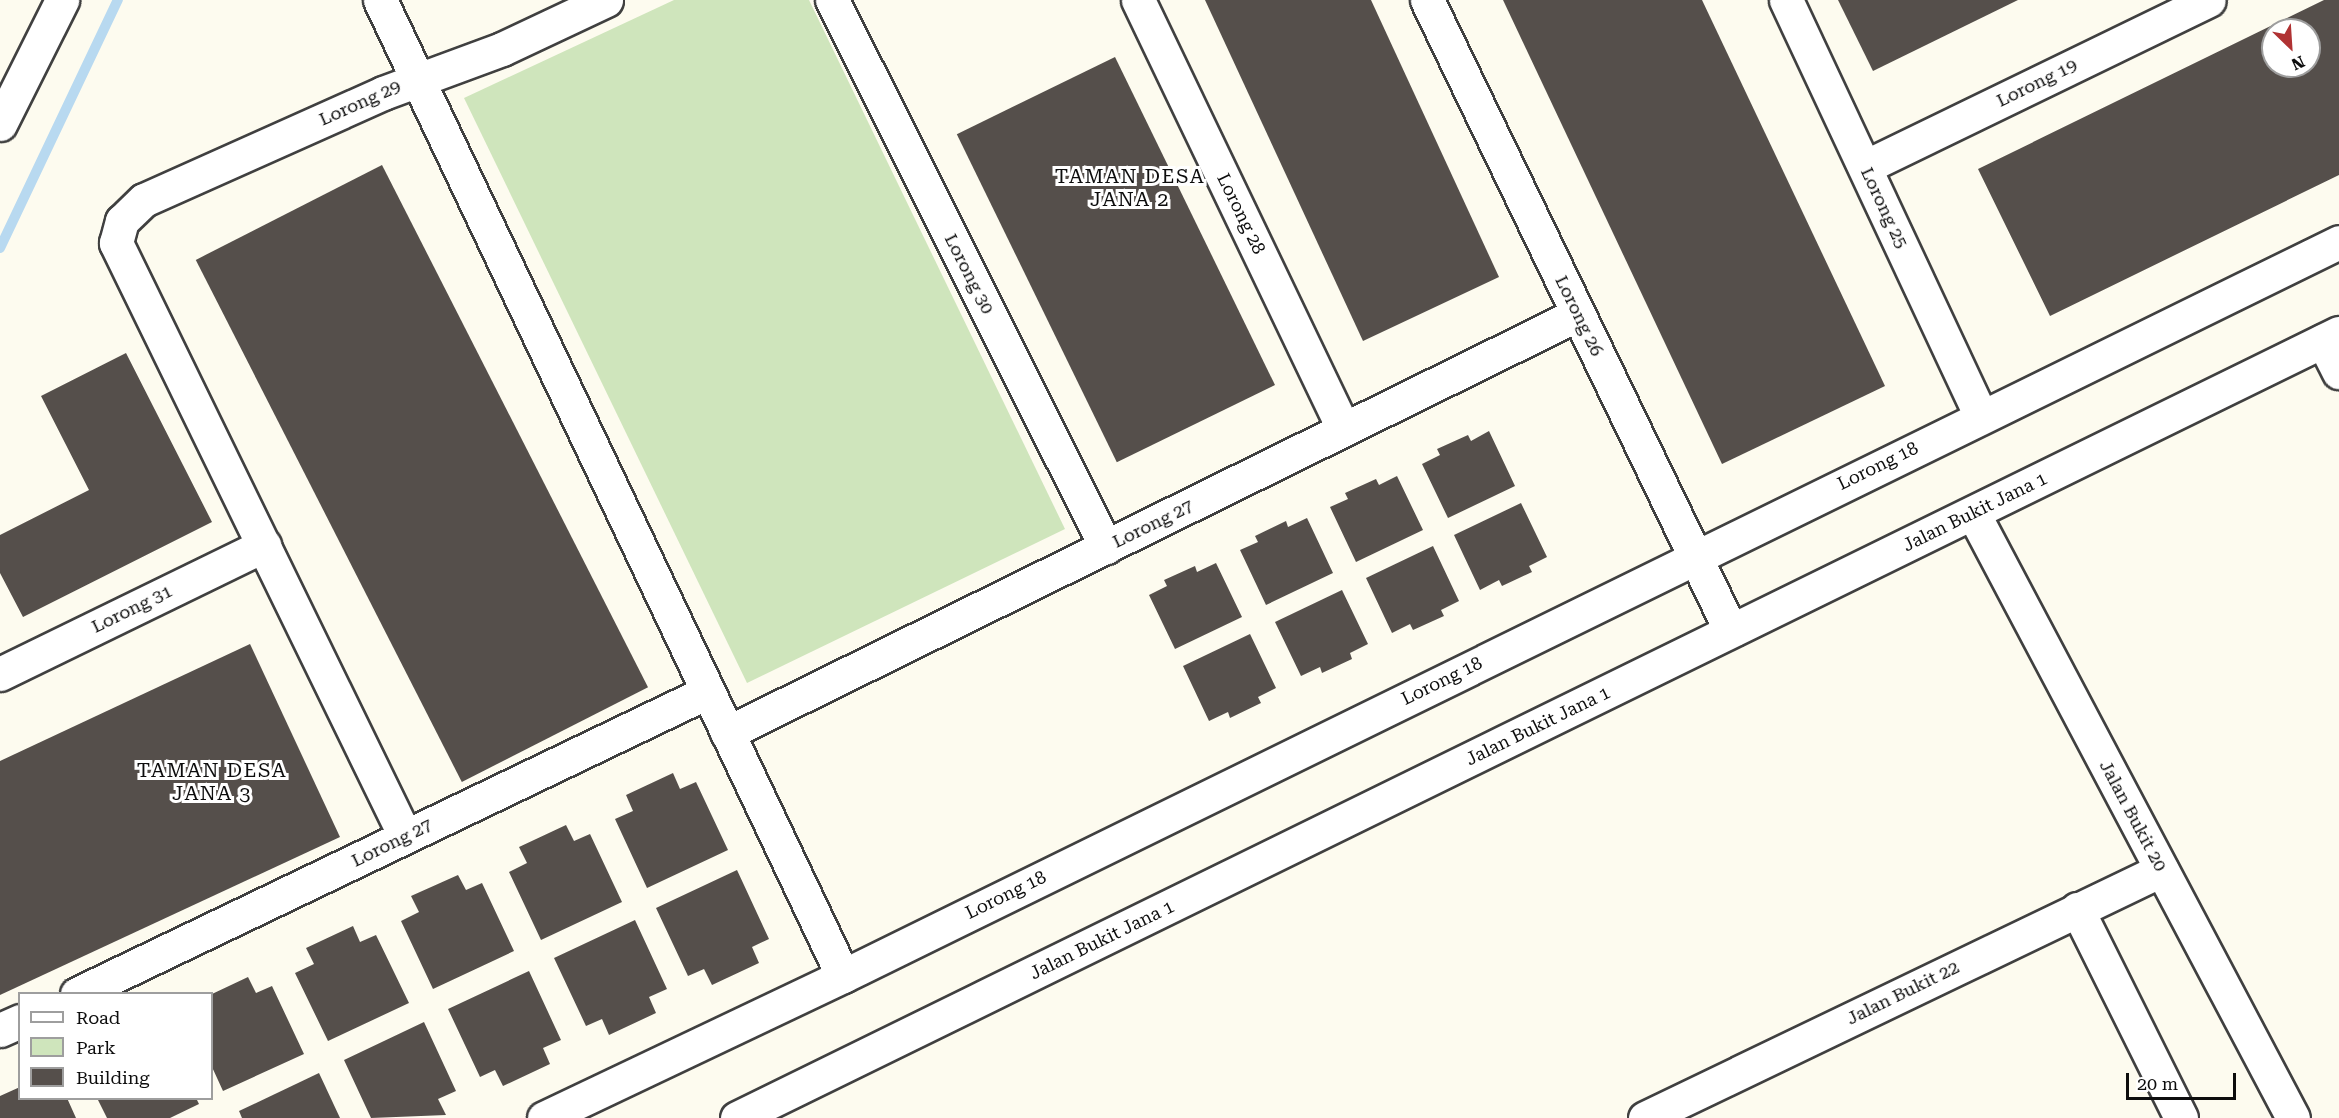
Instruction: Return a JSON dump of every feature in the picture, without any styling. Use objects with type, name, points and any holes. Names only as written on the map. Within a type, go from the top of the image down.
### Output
[{"type":"street","points":[[0,124],[62,0]]},
{"type":"street","points":[[380,0],[843,976]]},
{"type":"street","name":"Lorong 29","points":[[264,545],[116,243],[122,221],[144,200],[417,79],[502,49],[606,0]]},
{"type":"street","name":"Lorong 30","points":[[832,0],[1106,547]]},
{"type":"street","name":"Lorong 28","points":[[1138,0],[1344,429]]},
{"type":"street","name":"Lorong 26","points":[[1427,0],[1731,631]]},
{"type":"street","name":"Lorong 25","points":[[1786,0],[1980,416]]},
{"type":"street","name":"Lorong 19","points":[[1865,167],[2209,0]]},
{"type":"street","name":"Lorong 18","points":[[544,1118],[843,976],[1980,416],[2339,242]]},
{"type":"street","name":"Lorong 27","points":[[727,733],[1578,314]]},
{"type":"street","points":[[2331,337],[2339,372]]},
{"type":"street","name":"Jalan Bukit Jana 1","points":[[737,1118],[2331,337]]},
{"type":"street","name":"Jalan Bukit 20","points":[[1973,513],[2293,1118]]},
{"type":"street","points":[[264,545],[405,836]]},
{"type":"street","name":"Lorong 31","points":[[0,674],[264,545]]},
{"type":"street","name":"Lorong 27","points":[[79,992],[707,692]]},
{"type":"street","name":"Jalan Bukit 22","points":[[1645,1118],[2161,870]]},
{"type":"street","points":[[2077,909],[2181,1118]]},
{"type":"street","points":[[0,1030],[18,1022]]},
{"type":"green space","points":[[674,0],[809,0],[1065,529],[747,683],[464,98]]},
{"type":"building","points":[[1205,0],[1371,0],[1499,277],[1363,341]]},
{"type":"building","points":[[1503,0],[1702,0],[1885,386],[1722,464]]},
{"type":"building","points":[[1838,0],[2018,0],[1873,71]]},
{"type":"building","points":[[2324,0],[2339,0],[2339,175],[2050,316],[1978,169],[2261,31],[2261,78],[2321,78],[2321,18],[2287,18]]},
{"type":"building","points":[[1115,57],[1275,385],[1117,462],[957,134]]},
{"type":"building","points":[[382,165],[648,687],[462,782],[196,260]]},
{"type":"building","points":[[126,353],[212,522],[23,617],[0,573],[0,535],[89,490],[41,396]]},
{"type":"building","points":[[1489,431],[1515,486],[1448,518],[1422,464],[1440,455],[1437,449],[1468,435],[1471,441]]},
{"type":"building","points":[[1397,476],[1423,530],[1356,562],[1330,507],[1348,499],[1345,493],[1376,479],[1379,485]]},
{"type":"building","points":[[1521,503],[1547,557],[1529,566],[1532,572],[1502,586],[1499,580],[1480,590],[1454,535]]},
{"type":"building","points":[[1307,518],[1333,573],[1266,605],[1240,550],[1258,542],[1255,536],[1286,521],[1288,527]]},
{"type":"building","points":[[1433,546],[1459,601],[1441,610],[1444,616],[1413,630],[1410,624],[1392,633],[1366,578]]},
{"type":"building","points":[[1216,563],[1242,617],[1175,649],[1149,595],[1167,586],[1164,580],[1195,566],[1197,572]]},
{"type":"building","points":[[1342,590],[1368,644],[1350,653],[1352,659],[1322,673],[1320,667],[1301,676],[1275,622]]},
{"type":"building","points":[[1250,634],[1276,688],[1258,697],[1261,703],[1230,718],[1228,712],[1209,721],[1183,666]]},
{"type":"building","points":[[250,644],[340,837],[0,995],[0,761]]},
{"type":"building","points":[[673,773],[680,789],[696,782],[728,850],[647,888],[615,819],[633,811],[626,795]]},
{"type":"building","points":[[566,825],[574,841],[590,834],[622,902],[541,940],[509,872],[527,863],[519,847]]},
{"type":"building","points":[[737,870],[769,939],[752,947],[759,963],[712,985],[704,969],[688,976],[656,908]]},
{"type":"building","points":[[458,875],[466,890],[482,883],[514,951],[433,989],[401,921],[419,912],[411,896]]},
{"type":"building","points":[[635,920],[667,989],[649,997],[656,1013],[609,1035],[602,1019],[586,1026],[554,958]]},
{"type":"building","points":[[353,926],[360,942],[376,935],[409,1003],[328,1041],[295,973],[314,964],[306,948]]},
{"type":"building","points":[[529,971],[561,1040],[543,1048],[550,1064],[503,1086],[495,1070],[480,1077],[448,1009]]},
{"type":"building","points":[[248,977],[256,993],[272,986],[304,1054],[223,1091],[213,1069],[213,994]]},
{"type":"building","points":[[424,1022],[456,1091],[438,1099],[446,1115],[371,1118],[344,1060]]},
{"type":"building","points":[[319,1073],[340,1118],[242,1118],[239,1111]]},
{"type":"building","points":[[18,1088],[18,1100],[68,1100],[76,1118],[0,1118],[0,1096]]},
{"type":"building","points":[[98,1100],[197,1100],[199,1104],[170,1118],[107,1118]]},
{"type":"waterway","points":[[0,248],[118,0]]},
{"type":"district","name":"TAMAN DESA JANA 2","points":[[1130,188]]},
{"type":"district","name":"TAMAN DESA JANA 3","points":[[212,782]]}]
